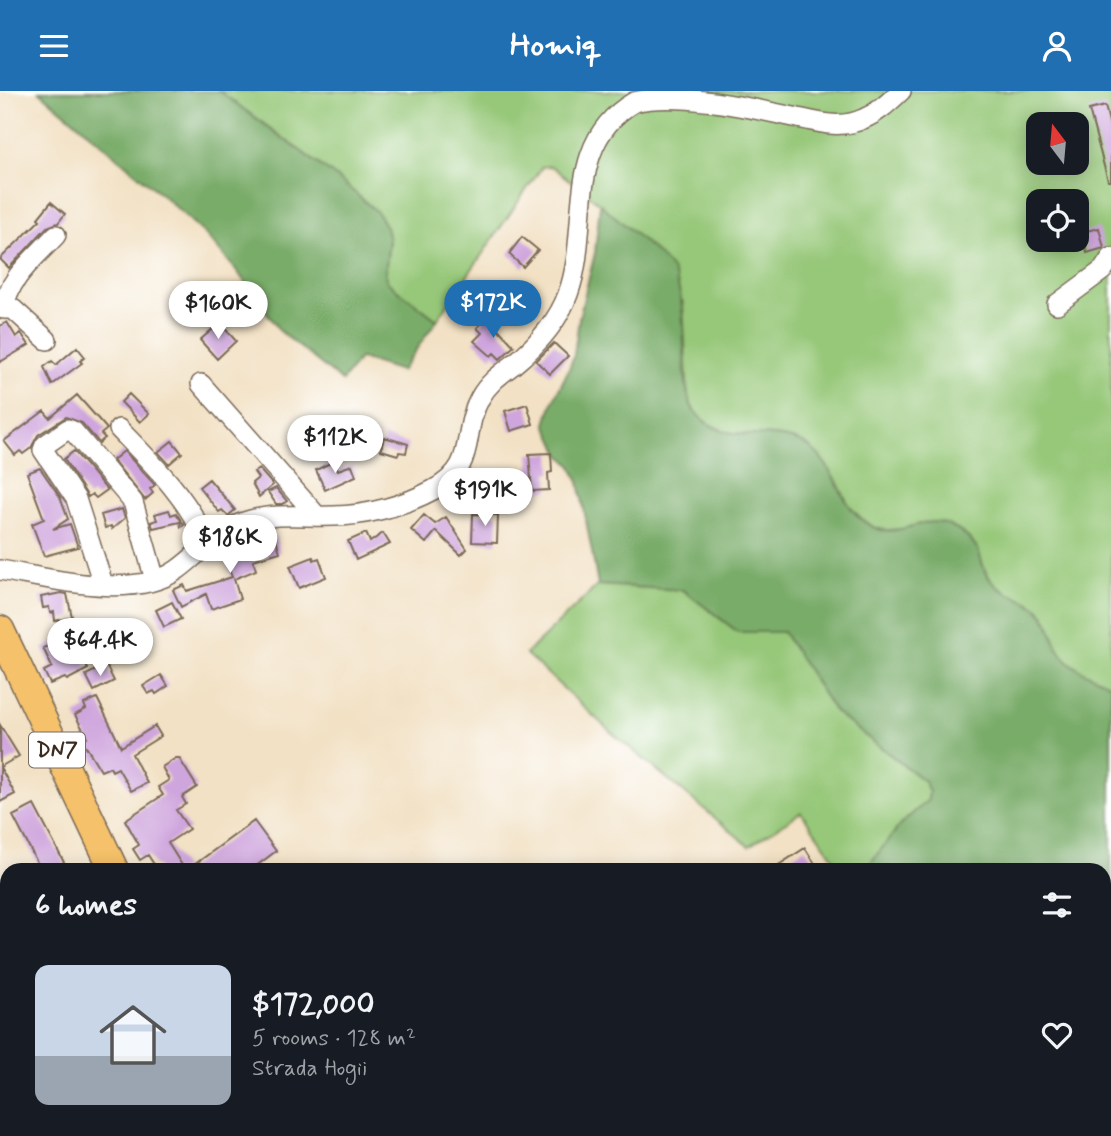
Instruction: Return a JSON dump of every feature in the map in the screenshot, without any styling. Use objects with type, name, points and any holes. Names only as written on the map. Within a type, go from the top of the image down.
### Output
[{"type":"highway","name":"DN7","points":[[0,630],[111,863]]},
{"type":"street","points":[[0,570],[103,584],[128,585],[155,580],[176,570],[220,533],[248,520],[266,516],[350,515],[411,499],[447,481],[458,470],[467,453],[474,411],[481,395],[494,379],[538,341],[559,313],[568,294],[575,272],[582,190],[593,146],[618,114],[635,101],[666,92],[682,91],[836,125],[848,124],[870,115],[901,91]]},
{"type":"street","points":[[47,340],[13,309],[2,311],[5,296],[13,281],[56,235]]},
{"type":"street","points":[[1057,304],[1103,270],[1111,258]]},
{"type":"street","points":[[201,384],[317,516]]},
{"type":"street","points":[[103,584],[76,499],[43,450],[45,445],[68,429],[73,431],[133,502],[155,580]]},
{"type":"street","points":[[119,429],[168,479],[196,517],[207,543]]},
{"type":"green space","points":[[39,91],[219,91],[340,180],[377,212],[386,227],[389,240],[385,273],[387,282],[437,320],[401,371],[360,358],[342,381],[280,331],[237,271],[207,236]]},
{"type":"green space","points":[[219,91],[1111,91],[1111,685],[1081,671],[1062,655],[1043,613],[1032,604],[997,586],[984,569],[976,547],[901,529],[875,528],[849,506],[836,479],[751,436],[724,431],[706,423],[694,411],[688,397],[683,302],[600,204],[551,166],[542,167],[437,320],[387,282],[385,274],[389,240],[340,180]]},
{"type":"green space","points":[[600,204],[651,248],[673,272],[682,306],[689,401],[695,412],[707,423],[734,433],[778,436],[805,444],[825,463],[854,511],[863,521],[875,528],[894,530],[939,522],[960,532],[977,548],[985,571],[994,584],[1042,612],[1064,657],[1082,671],[1111,685],[1111,863],[870,863],[901,824],[928,800],[929,792],[924,781],[835,712],[783,632],[738,632],[683,590],[598,585],[579,482],[572,466],[560,454],[546,424],[553,401],[574,355],[579,318],[595,253]]},
{"type":"green space","points":[[598,585],[683,590],[738,632],[783,632],[835,712],[924,781],[929,792],[928,800],[901,824],[870,863],[837,863],[801,812],[749,846],[612,733],[526,654]]},
{"type":"building","points":[[1105,106],[1111,129],[1111,181],[1108,181],[1089,110]]},
{"type":"building","points":[[51,202],[65,214],[58,223],[47,227],[9,268],[0,259],[40,220],[38,218]]},
{"type":"building","points":[[1099,228],[1104,248],[1087,253],[1089,230]]},
{"type":"building","points":[[522,237],[538,250],[523,267],[509,254]]},
{"type":"building","points":[[507,282],[517,285],[511,306],[501,303]]},
{"type":"building","points":[[487,317],[514,346],[500,359],[494,353],[491,356],[474,341],[482,333],[477,328]]},
{"type":"building","points":[[7,322],[16,337],[21,333],[29,345],[0,362],[0,326]]},
{"type":"building","points":[[220,323],[236,341],[217,359],[200,340]]},
{"type":"building","points":[[554,343],[568,356],[550,374],[536,361]]},
{"type":"building","points":[[77,347],[85,357],[80,361],[82,363],[52,385],[44,367],[52,361],[56,365]]},
{"type":"building","points":[[129,394],[149,414],[140,422],[121,402]]},
{"type":"building","points":[[77,395],[107,429],[101,434],[105,438],[99,443],[82,423],[66,417],[38,435],[31,448],[23,454],[20,451],[15,455],[4,441],[44,411],[50,418]]},
{"type":"building","points":[[527,404],[533,424],[511,431],[505,411]]},
{"type":"building","points":[[304,432],[317,447],[304,458],[291,442]]},
{"type":"building","points":[[384,437],[408,444],[406,453],[399,452],[398,455],[381,450]]},
{"type":"building","points":[[172,441],[182,453],[169,464],[158,452]]},
{"type":"building","points":[[74,451],[107,490],[96,498],[92,494],[88,497],[64,459]]},
{"type":"building","points":[[124,451],[155,485],[150,489],[153,493],[145,500],[113,460]]},
{"type":"building","points":[[551,453],[549,490],[532,491],[529,454]]},
{"type":"building","points":[[334,461],[338,470],[352,465],[356,476],[325,490],[316,470]]},
{"type":"building","points":[[40,468],[60,497],[68,519],[53,529],[70,524],[78,547],[44,556],[32,524],[44,519],[27,473]]},
{"type":"building","points":[[259,469],[273,485],[259,497],[252,483],[258,478],[254,472]]},
{"type":"building","points":[[209,479],[235,510],[228,516],[222,510],[219,512],[199,487]]},
{"type":"building","points":[[276,488],[287,501],[283,504],[276,504],[268,492]]},
{"type":"building","points":[[122,509],[125,518],[112,529],[111,526],[105,528],[101,515]]},
{"type":"building","points":[[169,510],[171,515],[176,513],[184,525],[181,527],[180,522],[153,528],[151,522],[157,520],[155,514]]},
{"type":"building","points":[[473,514],[498,515],[497,543],[472,542]]},
{"type":"building","points":[[424,515],[435,524],[446,517],[467,549],[461,555],[436,531],[426,543],[411,530]]},
{"type":"building","points":[[366,533],[370,542],[383,533],[390,544],[356,560],[348,541]]},
{"type":"building","points":[[275,536],[280,552],[253,560],[256,570],[234,579],[240,599],[211,609],[206,594],[181,607],[173,590],[184,585],[187,591],[232,577],[223,554]]},
{"type":"building","points":[[313,557],[314,560],[319,558],[326,577],[299,588],[290,566]]},
{"type":"building","points":[[67,594],[72,617],[55,621],[54,612],[50,613],[49,607],[43,608],[41,597]]},
{"type":"building","points":[[172,602],[181,619],[164,627],[156,610]]},
{"type":"building","points":[[91,627],[99,644],[80,653],[88,669],[67,680],[65,678],[50,684],[44,671],[52,667],[43,648]]},
{"type":"building","points":[[106,665],[114,681],[94,691],[86,675]]},
{"type":"building","points":[[161,675],[168,686],[156,694],[154,691],[148,694],[143,686]]},
{"type":"building","points":[[97,698],[121,747],[155,726],[161,736],[132,754],[147,783],[131,791],[118,768],[112,771],[110,767],[101,771],[82,740],[87,737],[75,715],[86,709],[84,704]]},
{"type":"building","points":[[0,725],[19,756],[0,767]]},
{"type":"building","points":[[179,758],[197,787],[182,797],[186,804],[176,810],[189,829],[168,843],[181,863],[153,863],[148,855],[140,860],[133,849],[139,845],[125,820],[163,795],[158,787],[169,780],[162,767]]},
{"type":"building","points":[[0,767],[15,794],[0,802]]},
{"type":"building","points":[[34,805],[64,863],[37,863],[13,816]]},
{"type":"building","points":[[254,821],[276,851],[260,863],[197,863]]},
{"type":"building","points":[[805,848],[815,863],[782,863]]}]
